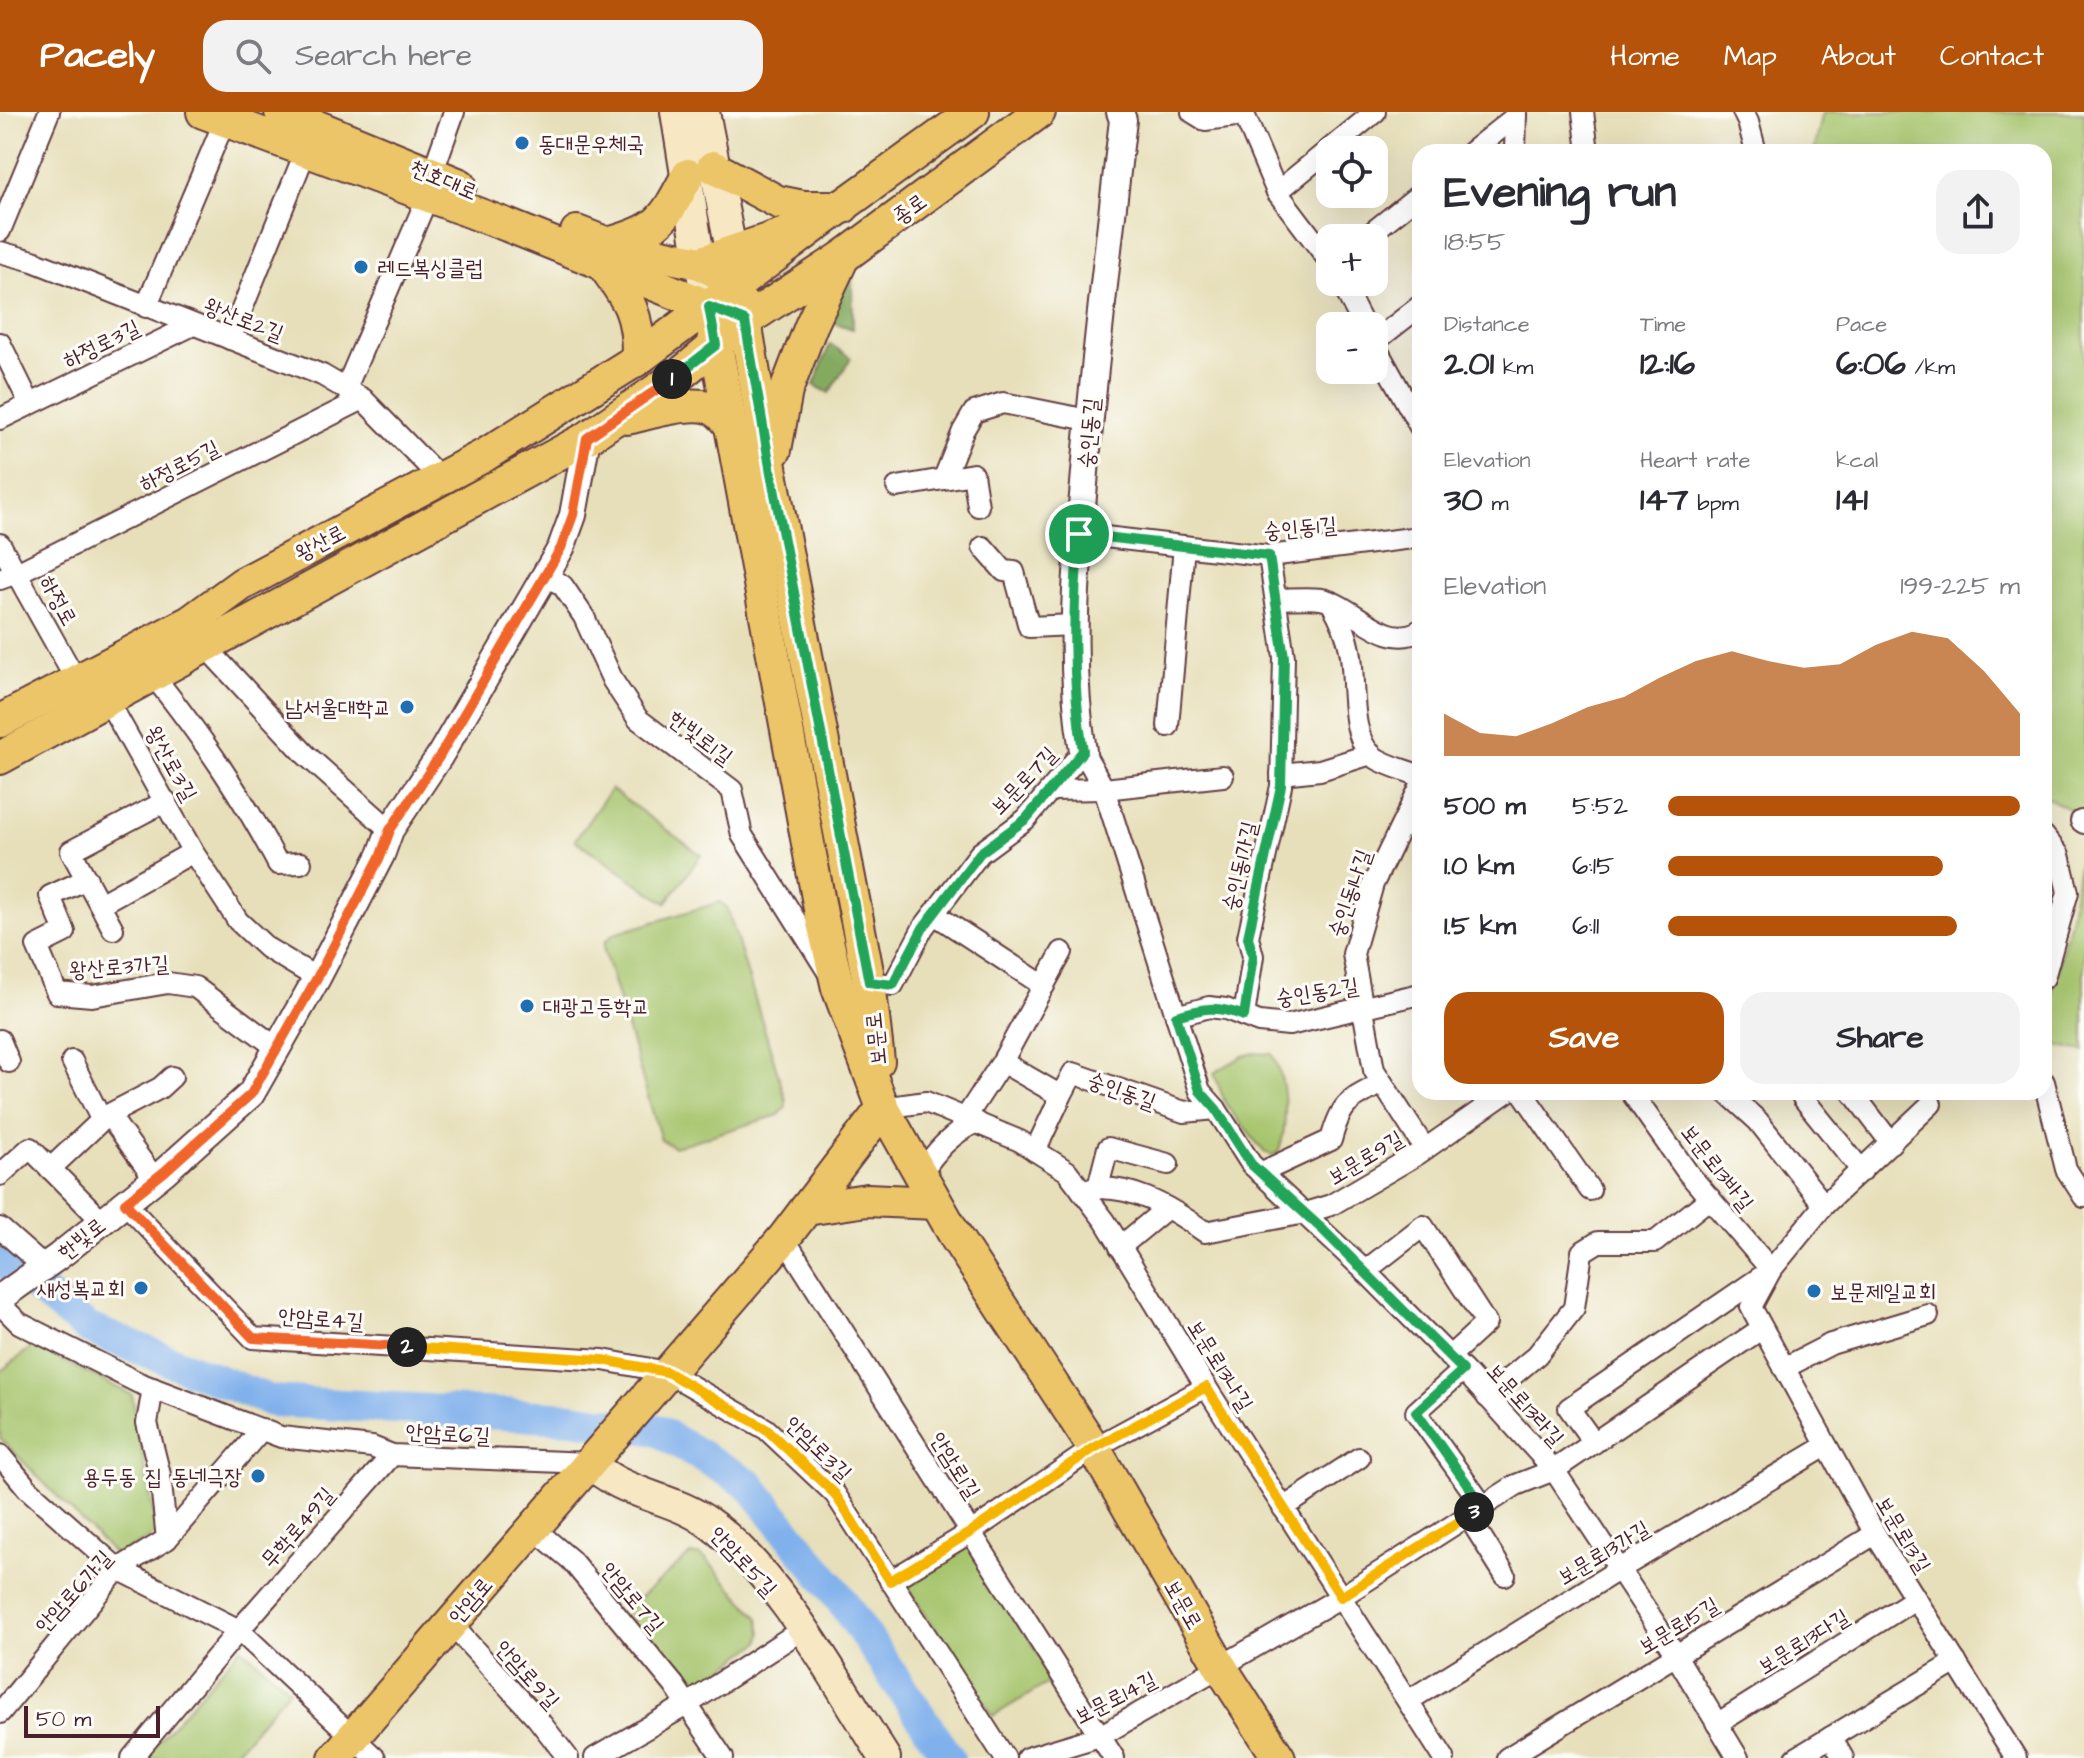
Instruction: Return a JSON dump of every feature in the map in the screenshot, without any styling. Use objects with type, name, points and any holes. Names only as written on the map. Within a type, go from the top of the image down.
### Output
[{"type":"main road","name":"천호대로","points":[[281,112],[430,185],[605,253]]},
{"type":"main road","points":[[676,112],[701,171],[778,202],[803,207],[843,207]]},
{"type":"main road","points":[[704,112],[701,171],[708,215],[700,263],[709,307]]},
{"type":"main road","name":"종로","points":[[709,307],[973,112]]},
{"type":"main road","name":"종로","points":[[745,321],[843,257],[1039,112]]},
{"type":"main road","name":"천호대로","points":[[214,116],[306,150],[430,185]]},
{"type":"main road","points":[[605,253],[653,228],[701,171]]},
{"type":"main road","points":[[708,215],[731,252],[738,284]]},
{"type":"main road","points":[[700,263],[816,225]]},
{"type":"main road","points":[[605,253],[700,263],[738,284]]},
{"type":"main road","points":[[605,253],[709,307],[745,321]]},
{"type":"main road","points":[[605,253],[631,304],[639,335],[638,359]]},
{"type":"main road","points":[[771,473],[786,391],[811,326],[843,257]]},
{"type":"main road","name":"보문로","points":[[738,284],[751,357],[748,425],[802,816],[854,985],[883,1108],[936,1203],[1094,1448],[1220,1666],[1279,1758]]},
{"type":"main road","name":"보문로","points":[[709,307],[704,354],[724,380],[771,473],[854,985]]},
{"type":"main road","name":"왕산로","points":[[0,721],[190,622],[242,584],[485,455],[638,359],[709,307]]},
{"type":"main road","name":"왕산로","points":[[0,758],[587,438],[616,420],[745,321]]},
{"type":"main road","points":[[616,420],[664,410],[707,407],[748,425]]},
{"type":"main road","points":[[667,1372],[784,1238],[883,1108]]},
{"type":"main road","points":[[806,1209],[867,1200],[936,1203]]},
{"type":"main road","name":"안암로","points":[[355,1751],[450,1623],[667,1372]]},
{"type":"main road","name":"안암로5길","points":[[588,1463],[620,1483],[679,1506],[717,1528],[759,1571],[803,1629],[885,1758]]},
{"type":"street","points":[[0,231],[49,112]]},
{"type":"street","points":[[430,185],[454,112]]},
{"type":"street","points":[[1192,112],[1205,120],[1243,114],[1277,192],[1316,244]]},
{"type":"street","points":[[1277,192],[1375,112]]},
{"type":"street","points":[[1583,112],[1587,144]]},
{"type":"street","points":[[1743,112],[1754,144]]},
{"type":"street","points":[[1480,144],[1516,114]]},
{"type":"street","points":[[1515,144],[1516,114]]},
{"type":"street","name":"숭인동길","points":[[1125,115],[1088,420],[1074,625],[1075,704],[1083,751],[1104,789],[1200,1091],[1216,1109],[1251,1164],[1305,1213]]},
{"type":"street","name":"천호대로","points":[[146,307],[214,116]]},
{"type":"street","points":[[230,339],[306,150]]},
{"type":"street","name":"천호대로","points":[[354,394],[430,185]]},
{"type":"street","points":[[1382,224],[1412,200]]},
{"type":"street","name":"왕산로2길","points":[[0,252],[33,261],[322,375],[354,394],[440,478]]},
{"type":"street","points":[[1388,332],[1412,312]]},
{"type":"street","name":"하정로3길","points":[[0,419],[193,325]]},
{"type":"street","points":[[0,343],[30,404]]},
{"type":"street","points":[[1388,368],[1412,410]]},
{"type":"street","name":"하정로5길","points":[[8,576],[354,394]]},
{"type":"street","points":[[944,478],[974,412],[1003,403],[1088,420]]},
{"type":"street","name":"한빛로","points":[[0,1301],[155,1179],[251,1094],[317,978],[381,855],[390,830],[439,757],[561,548],[573,515],[587,438]]},
{"type":"street","points":[[897,487],[973,474],[978,506]]},
{"type":"street","name":"숭인동1길","points":[[1079,534],[1269,556],[1412,538]]},
{"type":"street","name":"하정로","points":[[0,544],[8,576],[76,680]]},
{"type":"street","points":[[1168,726],[1184,546]]},
{"type":"street","points":[[983,547],[1004,571],[1014,572],[1029,627],[1074,625]]},
{"type":"street","name":"숭인동1가길","points":[[1244,1016],[1253,956],[1248,937],[1281,786],[1284,657],[1269,556]]},
{"type":"street","name":"한빛로1길","points":[[546,574],[563,586],[584,617],[613,681],[638,719],[732,790],[742,835],[854,985]]},
{"type":"street","points":[[1276,599],[1323,599],[1366,623],[1396,635],[1412,634]]},
{"type":"street","points":[[1332,604],[1351,650],[1356,715],[1363,745],[1371,754],[1412,772]]},
{"type":"street","points":[[205,646],[306,755],[390,830]]},
{"type":"street","points":[[152,674],[211,750],[278,864],[301,863]]},
{"type":"street","name":"왕산로3길","points":[[107,699],[193,852],[238,921],[267,948],[317,978]]},
{"type":"street","name":"보문로7길","points":[[854,985],[893,985],[923,928],[980,853],[1026,819],[1083,751]]},
{"type":"street","points":[[1281,774],[1320,770],[1371,754]]},
{"type":"street","points":[[1053,790],[1104,789],[1223,776]]},
{"type":"street","name":"왕산로3가길","points":[[113,929],[71,851],[166,801]]},
{"type":"street","name":"숭인동1나길","points":[[1412,804],[1373,884],[1353,954],[1374,1070],[1425,1149]]},
{"type":"street","points":[[2052,846],[2059,855],[2068,892],[2052,949]]},
{"type":"street","points":[[100,904],[193,852]]},
{"type":"street","name":"왕산로3가길","points":[[87,879],[50,896],[65,932],[37,946],[57,993],[92,996],[168,983],[195,987],[277,1048]]},
{"type":"street","points":[[934,914],[1044,986]]},
{"type":"street","points":[[920,1175],[946,1142],[972,1119],[1062,952]]},
{"type":"street","name":"숭인동2길","points":[[1176,1016],[1209,1007],[1226,1009],[1259,1022],[1289,1025],[1412,996]]},
{"type":"street","points":[[0,1040],[9,1062]]},
{"type":"street","points":[[72,1061],[98,1113],[111,1118],[155,1179]]},
{"type":"street","name":"숭인동길","points":[[1002,1062],[1061,1096],[1073,1073],[1184,1112],[1216,1109]]},
{"type":"street","points":[[50,1169],[106,1116],[160,1088],[172,1077]]},
{"type":"street","points":[[1260,1173],[1331,1140],[1338,1115],[1347,1102],[1382,1083]]},
{"type":"street","points":[[1035,1151],[1061,1096]]},
{"type":"street","name":"보문로9길","points":[[1090,1189],[1153,1201],[1205,1232],[1305,1213],[1331,1205],[1425,1149],[1495,1100]]},
{"type":"street","points":[[1528,1100],[1590,1190]]},
{"type":"street","name":"보문로13바길","points":[[1637,1100],[1688,1173],[1771,1270]]},
{"type":"street","points":[[1735,1100],[1758,1121],[1824,1205],[1931,1104]]},
{"type":"street","points":[[1805,1100],[1862,1171]]},
{"type":"street","points":[[1858,1100],[1891,1143]]},
{"type":"street","points":[[2049,1100],[2066,1169],[2084,1197]]},
{"type":"street","name":"보문로13나길","points":[[883,1108],[926,1102],[972,1119],[1035,1151],[1090,1189],[1120,1247],[1206,1387],[1341,1597]]},
{"type":"street","points":[[0,1175],[30,1148],[102,1221]]},
{"type":"street","points":[[1090,1189],[1108,1148],[1168,1164]]},
{"type":"street","points":[[1487,1397],[1537,1355],[1574,1308],[1582,1252],[1598,1242],[1655,1242],[1710,1198]]},
{"type":"street","name":"안암로4길","points":[[125,1203],[253,1338],[603,1360],[667,1372]]},
{"type":"street","name":"보문로13길","points":[[1824,1205],[1771,1270],[1751,1307],[1875,1534],[2016,1758]]},
{"type":"street","points":[[1120,1247],[1167,1208]]},
{"type":"street","name":"보문로13라길","points":[[1305,1213],[1456,1364],[1554,1470]]},
{"type":"street","name":"보문로13라길","points":[[1365,1271],[1423,1226],[1486,1323],[1416,1412],[1475,1511]]},
{"type":"street","points":[[0,1228],[44,1267]]},
{"type":"street","name":"안암로1길","points":[[784,1238],[1114,1758]]},
{"type":"street","name":"보문로13길","points":[[1594,1443],[1569,1408],[1771,1270]]},
{"type":"street","name":"안암로6길","points":[[0,1301],[19,1323],[153,1388],[281,1437],[372,1447],[392,1455],[588,1463]]},
{"type":"street","points":[[1784,1368],[1831,1344],[1928,1315]]},
{"type":"street","points":[[1220,1666],[1341,1597],[1516,1485],[1554,1470],[1761,1329]]},
{"type":"street","name":"안암로3길","points":[[667,1372],[766,1429],[835,1494],[1005,1758]]},
{"type":"street","points":[[890,1581],[971,1532],[1094,1448],[1206,1387]]},
{"type":"street","points":[[153,1388],[147,1423],[160,1475],[167,1539]]},
{"type":"street","points":[[167,1539],[262,1429]]},
{"type":"street","name":"보문로13가길","points":[[1408,1701],[1618,1570],[1826,1446]]},
{"type":"street","points":[[0,1455],[28,1489],[118,1569],[239,1630]]},
{"type":"street","name":"무학로49길","points":[[132,1758],[392,1455]]},
{"type":"street","points":[[1283,1508],[1359,1458]]},
{"type":"street","points":[[1554,1470],[1738,1758]]},
{"type":"street","points":[[1475,1511],[1505,1575]]},
{"type":"street","name":"안암로7길","points":[[533,1528],[571,1560],[688,1704],[723,1758]]},
{"type":"street","name":"보문로15길","points":[[1507,1758],[1875,1534]]},
{"type":"street","name":"안암로6가길","points":[[0,1713],[118,1569],[167,1539]]},
{"type":"street","points":[[1341,1597],[1444,1758]]},
{"type":"street","name":"보문로13다길","points":[[1717,1724],[1915,1599]]},
{"type":"street","name":"안암로9길","points":[[450,1623],[537,1718],[568,1758]]},
{"type":"street","points":[[595,1758],[688,1704],[803,1629]]},
{"type":"street","name":"안암로","points":[[239,1630],[355,1751]]},
{"type":"street","points":[[1796,1758],[1956,1662]]},
{"type":"street","name":"보문로14길","points":[[1027,1758],[1100,1736],[1220,1666]]},
{"type":"street","points":[[1831,1737],[1843,1758]]},
{"type":"green space","points":[[1823,112],[2084,112],[2084,817],[2052,800],[2052,144],[1816,144]]},
{"type":"green space","points":[[856,267],[852,276],[853,329],[826,320]]},
{"type":"green space","points":[[830,344],[851,358],[829,393],[814,385]]},
{"type":"green space","points":[[611,789],[701,855],[666,903],[575,840]]},
{"type":"green space","points":[[2084,830],[2084,1051],[2052,1045],[2052,993],[2071,916]]},
{"type":"green space","points":[[720,902],[727,907],[786,1107],[779,1115],[674,1147],[661,1140],[604,943],[614,934]]},
{"type":"green space","points":[[1254,1053],[1272,1054],[1281,1076],[1285,1103],[1284,1129],[1278,1153],[1272,1155],[1264,1152],[1226,1105],[1214,1073]]},
{"type":"green space","points":[[33,1346],[132,1395],[157,1533],[116,1556],[0,1438],[0,1372]]},
{"type":"green space","points":[[967,1543],[1055,1679],[993,1716],[906,1585]]},
{"type":"green space","points":[[690,1555],[706,1559],[759,1618],[762,1632],[760,1642],[706,1682],[696,1685],[682,1679],[629,1618],[628,1611],[633,1603]]},
{"type":"green space","points":[[241,1647],[289,1689],[230,1758],[144,1758]]},
{"type":"waterway","points":[[0,1258],[87,1328],[271,1401],[572,1418],[657,1430],[749,1484],[835,1591],[949,1758]]},
{"type":"place","name":"동대문우체국","points":[[522,143]]},
{"type":"place","name":"레드복싱클럽","points":[[361,267]]},
{"type":"place","name":"남서울대학교","points":[[407,707]]},
{"type":"place","name":"대광고등학교","points":[[527,1006]]},
{"type":"place","name":"새성복교회","points":[[141,1288]]},
{"type":"place","name":"보문제일교회","points":[[1814,1291]]},
{"type":"place","name":"용두동 집 동네극장","points":[[258,1476]]},
{"type":"route","points":[[709,307],[745,321],[771,473],[869,982],[893,985],[923,928],[980,853],[1026,819],[1083,751],[1075,704],[1073,609],[1079,534],[1269,556],[1284,657],[1281,786],[1248,937],[1253,956],[1244,1016],[1209,1007],[1176,1016],[1200,1091],[1216,1109],[1251,1164],[1322,1229],[1463,1370],[1416,1412],[1483,1506],[1341,1597],[1206,1387],[1094,1448],[971,1532],[890,1581],[835,1494],[766,1429],[667,1372],[603,1360],[253,1338],[125,1203],[251,1094],[317,978],[381,855],[390,830],[439,757],[561,548],[573,515],[587,438],[683,372],[716,345],[709,307]]}]
